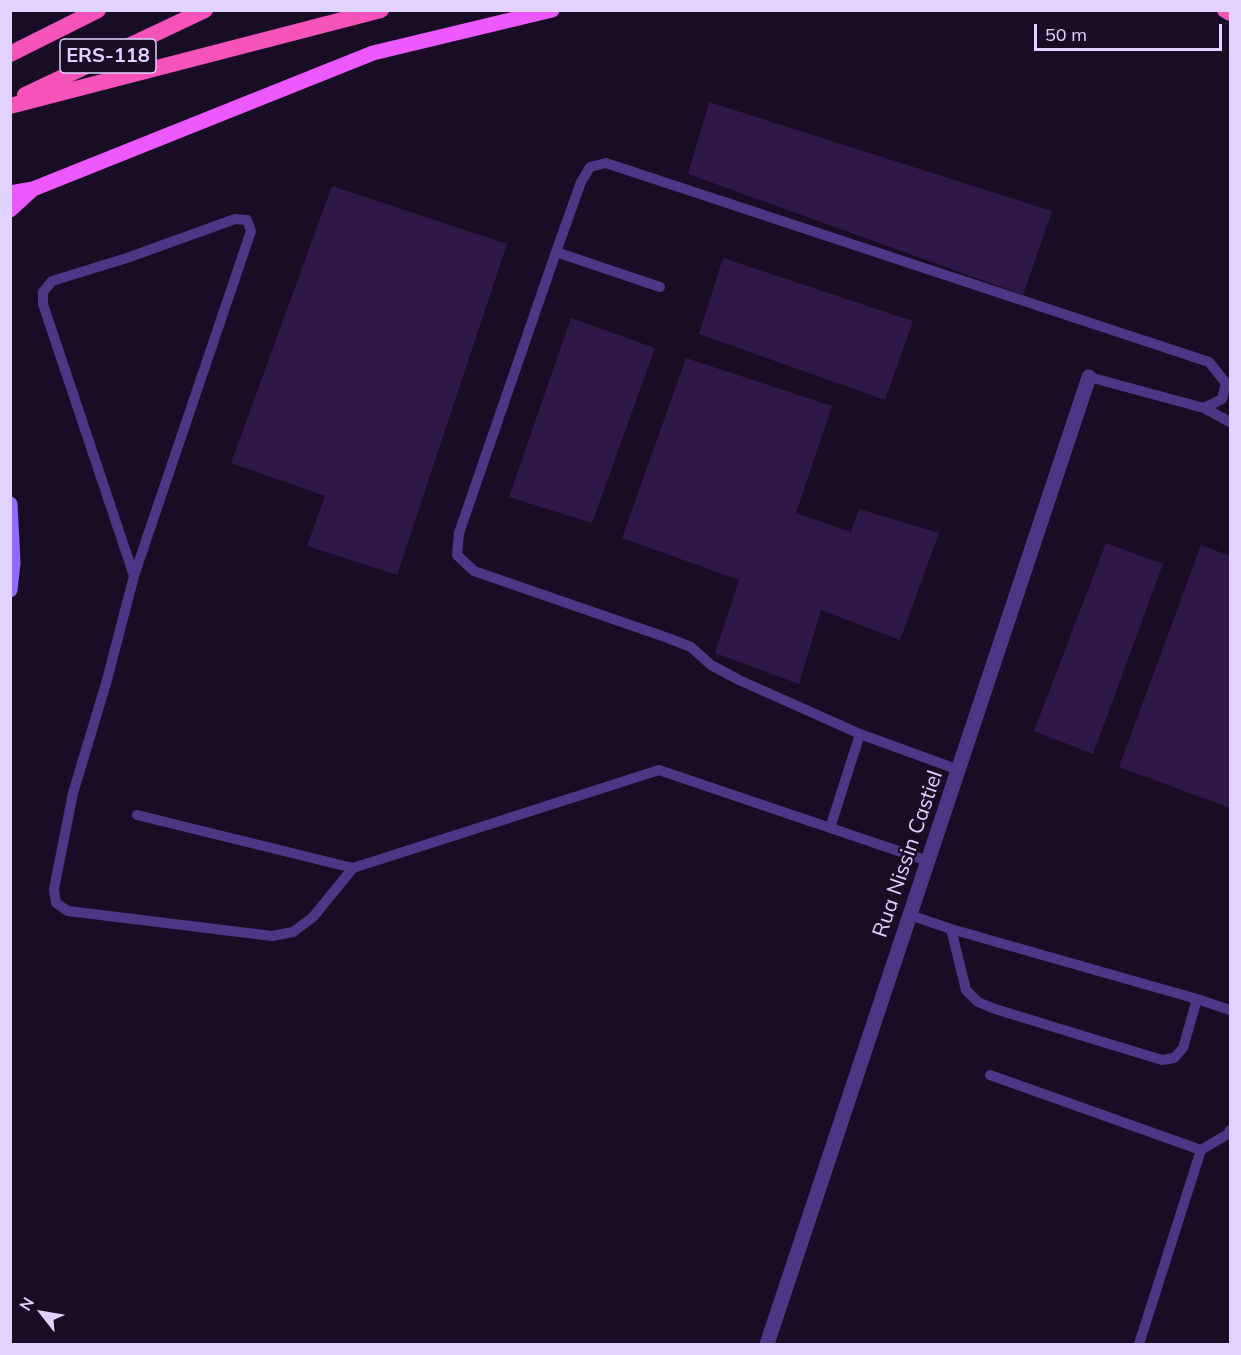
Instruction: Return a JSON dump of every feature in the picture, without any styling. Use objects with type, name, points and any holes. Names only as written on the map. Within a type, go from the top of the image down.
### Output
[{"type":"highway","name":"ERS-118","points":[[10,54],[98,10]]},
{"type":"highway","name":"ERS-118","points":[[10,101],[205,10]]},
{"type":"highway","points":[[10,106],[381,10]]},
{"type":"highway","points":[[1225,10],[1230,13]]},
{"type":"main road","points":[[10,193],[33,189],[373,53],[552,10]]},
{"type":"main road","points":[[1212,10],[1230,13]]},
{"type":"main road","points":[[10,210],[33,189]]},
{"type":"main road","points":[[10,504],[13,563],[10,590]]},
{"type":"street","name":"Rua Nissin Castiel","points":[[767,1344],[1089,377]]},
{"type":"lane","points":[[959,770],[860,734],[739,680],[711,665],[691,647],[474,570],[457,555],[459,533],[581,182],[590,167],[606,163],[1209,362],[1226,383],[1222,399],[1204,408]]},
{"type":"lane","points":[[134,576],[43,304],[43,291],[52,281],[127,258],[235,219],[247,220],[251,231],[134,576],[107,680],[73,793],[54,889],[56,903],[68,911],[272,936],[293,932],[313,917],[353,868]]},
{"type":"lane","points":[[556,252],[660,287]]},
{"type":"lane","points":[[1089,377],[1204,408],[1230,422]]},
{"type":"lane","points":[[830,828],[860,734]]},
{"type":"lane","points":[[137,815],[353,868],[660,770],[928,861]]},
{"type":"lane","points":[[910,915],[1230,1010]]},
{"type":"lane","points":[[951,928],[966,990],[978,1002],[1162,1060],[1174,1058],[1183,1048],[1197,999]]},
{"type":"lane","points":[[990,1075],[1201,1150]]},
{"type":"lane","points":[[1139,1344],[1201,1150],[1228,1134],[1230,1130]]},
{"type":"building","points":[[709,102],[1052,211],[1023,295],[688,174]]},
{"type":"building","points":[[332,186],[507,244],[397,575],[307,546],[325,496],[231,463]]},
{"type":"building","points":[[723,258],[913,321],[885,400],[699,334]]},
{"type":"building","points":[[571,318],[655,348],[592,523],[509,497]]},
{"type":"building","points":[[686,358],[832,406],[796,513],[851,532],[859,509],[939,533],[900,640],[821,610],[799,684],[715,653],[739,580],[622,538]]},
{"type":"building","points":[[1106,543],[1163,564],[1093,754],[1034,731]]},
{"type":"building","points":[[1201,545],[1230,556],[1230,808],[1119,767]]}]
